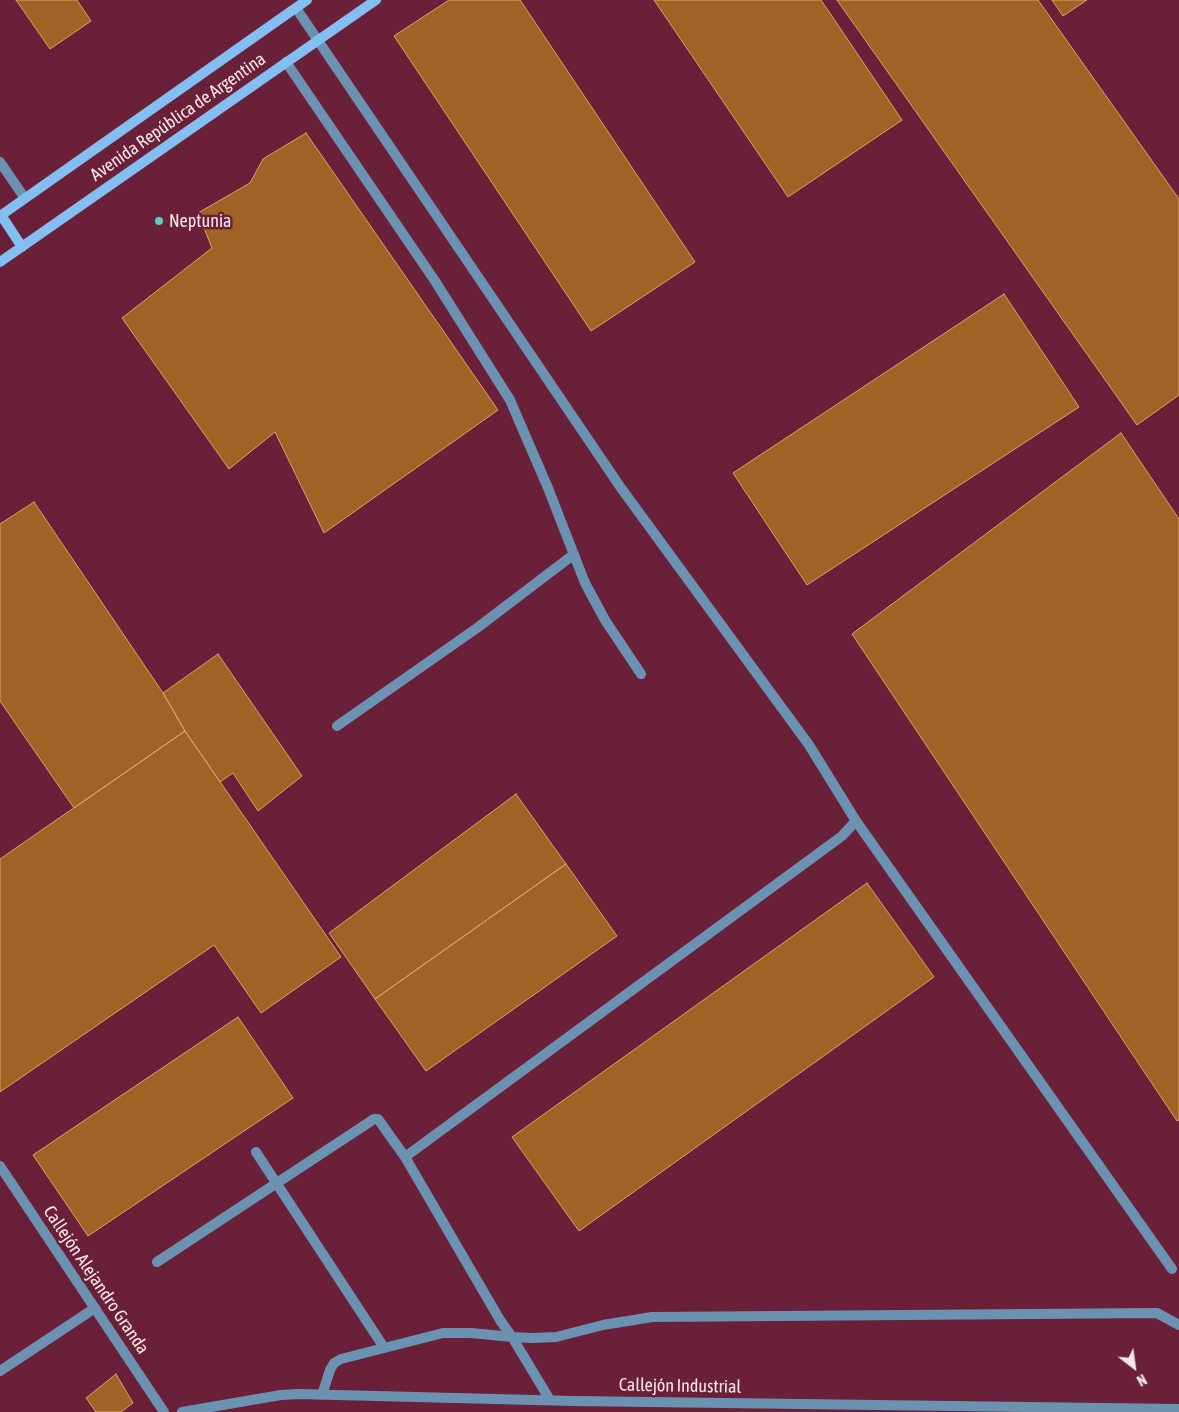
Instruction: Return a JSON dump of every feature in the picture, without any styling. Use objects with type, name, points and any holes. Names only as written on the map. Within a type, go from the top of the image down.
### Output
[{"type":"main road","name":"Avenida República de Argentina","points":[[0,215],[307,0]]},
{"type":"main road","name":"Avenida República de Argentina","points":[[0,262],[376,0]]},
{"type":"main road","points":[[0,215],[22,246]]},
{"type":"street","points":[[296,8],[620,488],[809,745],[856,821],[1172,1269]]},
{"type":"street","points":[[286,62],[435,281],[510,400],[548,488],[585,583],[605,620],[641,674]]},
{"type":"street","points":[[0,162],[24,197]]},
{"type":"street","points":[[337,726],[477,628],[573,554]]},
{"type":"street","points":[[405,1157],[842,836],[856,821]]},
{"type":"street","points":[[157,1262],[374,1119],[378,1119],[405,1157],[500,1320],[550,1400]]},
{"type":"street","points":[[256,1152],[383,1346]]},
{"type":"street","name":"Callejón Alejandro Granda","points":[[0,1166],[164,1412]]},
{"type":"street","points":[[1,1366],[96,1308]]},
{"type":"street","points":[[322,1395],[334,1363],[383,1346],[443,1333],[556,1338],[602,1325],[652,1318],[1157,1313],[1179,1325]]},
{"type":"street","name":"Callejón Industrial","points":[[182,1412],[281,1395],[1179,1409]]},
{"type":"building","points":[[16,0],[77,0],[91,21],[50,49]]},
{"type":"building","points":[[449,0],[520,0],[695,262],[591,331],[394,36]]},
{"type":"building","points":[[654,0],[821,0],[902,120],[788,197]]},
{"type":"building","points":[[837,0],[1038,0],[1179,199],[1179,395],[1137,425]]},
{"type":"building","points":[[1052,0],[1087,0],[1063,16]]},
{"type":"building","points":[[306,133],[498,410],[324,533],[275,432],[229,469],[122,318],[212,248],[198,213],[250,183],[263,159]]},
{"type":"building","points":[[1004,294],[1079,407],[807,585],[733,473]]},
{"type":"building","points":[[1121,433],[1179,519],[1179,1120],[1177,1121],[852,634]]},
{"type":"building","points":[[34,502],[163,693],[185,731],[74,808],[0,701],[0,524]]},
{"type":"building","points":[[218,654],[302,776],[258,811],[233,773],[220,782],[185,731],[163,693]]},
{"type":"building","points":[[185,731],[341,957],[261,1013],[214,945],[0,1092],[0,859]]},
{"type":"building","points":[[516,794],[566,864],[375,999],[329,933]]},
{"type":"building","points":[[566,864],[617,936],[426,1071],[375,999]]},
{"type":"building","points":[[867,883],[934,977],[579,1231],[512,1137]]},
{"type":"building","points":[[238,1017],[293,1098],[88,1236],[33,1155]]},
{"type":"building","points":[[116,1374],[133,1403],[121,1412],[96,1412],[86,1398]]},
{"type":"place","name":"Neptunia","points":[[159,221]]}]
